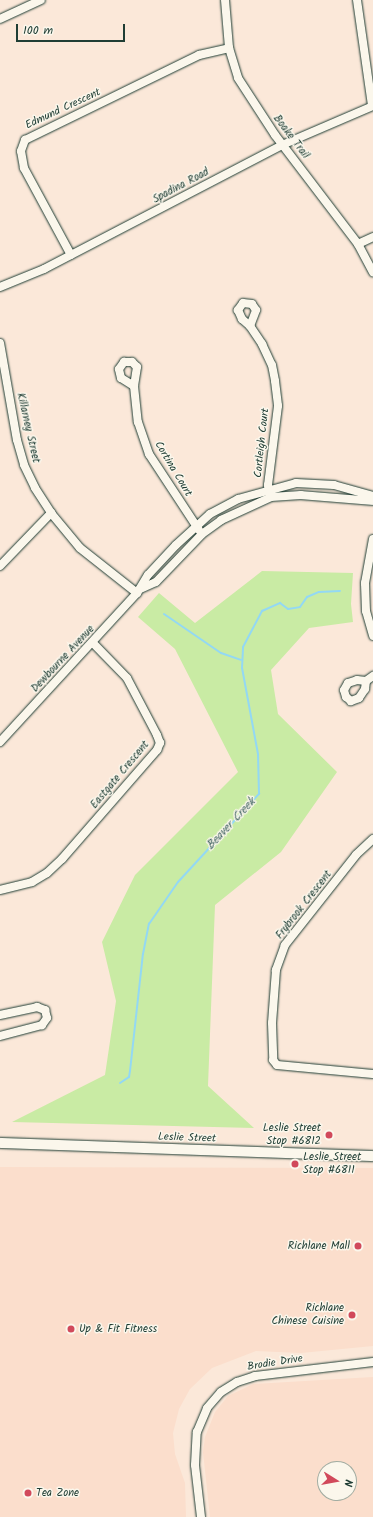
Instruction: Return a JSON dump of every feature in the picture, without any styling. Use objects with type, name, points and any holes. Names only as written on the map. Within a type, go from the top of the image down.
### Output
[{"type":"main road","name":"Leslie Street","points":[[0,1143],[373,1156]]},
{"type":"street","points":[[0,19],[41,0]]},
{"type":"street","name":"Boake Trail","points":[[225,0],[229,48],[242,84],[282,145],[358,244],[373,272]]},
{"type":"street","points":[[357,0],[373,106]]},
{"type":"street","name":"Edmund Crescent","points":[[72,255],[24,168],[21,152],[25,140],[199,55],[229,48]]},
{"type":"street","name":"Spadina Road","points":[[0,287],[72,255],[282,145],[373,106]]},
{"type":"street","points":[[358,244],[373,237]]},
{"type":"street","name":"Cortleigh Court","points":[[250,326],[272,365],[278,406],[270,493]]},
{"type":"street","name":"Killarney Street","points":[[0,343],[11,412],[24,465],[51,513],[80,548],[139,591]]},
{"type":"street","name":"Cortina Court","points":[[134,386],[138,422],[149,454],[202,534]]},
{"type":"street","name":"Dewbourne Avenue","points":[[0,742],[93,643],[139,591],[148,575],[176,545],[210,514],[238,499],[270,493],[296,484],[334,485],[373,496]]},
{"type":"street","name":"Dewbourne Avenue","points":[[139,591],[156,582],[202,534],[221,520],[270,493],[373,501]]},
{"type":"street","points":[[0,566],[51,513]]},
{"type":"street","points":[[373,539],[365,583],[366,611],[373,636]]},
{"type":"street","name":"Eastgate Crescent","points":[[0,890],[32,882],[47,873],[62,859],[157,750],[160,743],[127,678],[93,643]]},
{"type":"street","points":[[366,681],[373,676]]},
{"type":"street","name":"Frybrook Crescent","points":[[373,839],[356,856],[285,945],[276,970],[272,1023],[273,1060],[277,1065],[373,1074]]},
{"type":"street","points":[[0,1015],[37,1007],[45,1010],[47,1018],[42,1025],[0,1036]]},
{"type":"street","name":"Brodie Drive","points":[[201,1517],[195,1464],[197,1432],[207,1408],[222,1392],[255,1376],[373,1362]]},
{"type":"shaded area","points":[[0,1167],[373,1168],[373,1346],[301,1353],[256,1351],[212,1368],[190,1389],[179,1409],[173,1433],[175,1454],[185,1483],[186,1517],[0,1517]]},
{"type":"shaded area","points":[[373,1377],[373,1517],[210,1517],[203,1452],[205,1437],[215,1412],[228,1396],[253,1384]]},
{"type":"green space","points":[[262,571],[353,573],[351,604],[353,622],[309,628],[271,670],[278,714],[337,772],[281,852],[215,905],[208,1086],[254,1128],[12,1122],[105,1075],[116,1001],[102,942],[135,875],[238,772],[175,649],[138,617],[159,593],[195,623]]},
{"type":"waterway","name":"Beaver Creek","points":[[120,1083],[129,1077],[143,954],[149,924],[178,882],[259,794],[258,754],[242,668],[243,647],[262,611],[280,603],[288,609],[300,607],[307,597],[319,592],[340,591]]},
{"type":"waterway","points":[[164,614],[221,653],[241,660]]},
{"type":"place","name":"Leslie Street Stop #6812","points":[[329,1135]]},
{"type":"place","name":"Leslie Street Stop #6811","points":[[295,1164]]},
{"type":"place","name":"Richlane Mall","points":[[358,1246]]},
{"type":"place","name":"Richlane Chinese Cuisine","points":[[352,1315]]},
{"type":"place","name":"Up & Fit Fitness","points":[[71,1329]]},
{"type":"place","name":"Tea Zone","points":[[28,1493]]}]
